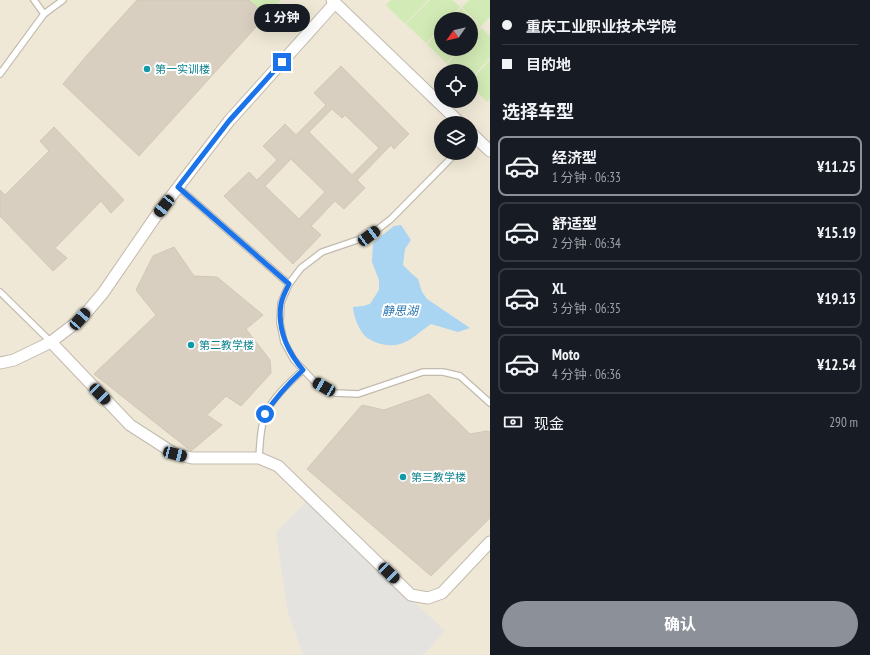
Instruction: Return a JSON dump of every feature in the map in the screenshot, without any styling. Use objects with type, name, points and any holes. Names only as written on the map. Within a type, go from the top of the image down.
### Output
[{"type":"street","points":[[0,363],[14,360],[51,342],[80,319],[103,293],[156,216],[229,121],[334,2],[453,116]]},
{"type":"street","points":[[478,140],[490,151]]},
{"type":"street","points":[[51,342],[130,425],[175,454],[192,458],[259,458],[278,466],[411,595],[428,598],[442,593],[490,542]]},
{"type":"lane","points":[[34,0],[44,14]]},
{"type":"lane","points":[[0,74],[44,14],[63,0]]},
{"type":"lane","points":[[449,160],[391,220],[369,236],[322,252],[301,268],[289,284],[281,303],[280,323],[284,342],[294,360],[314,381],[335,393],[358,394],[423,372],[443,372],[460,376],[490,403]]},
{"type":"lane","points":[[178,187],[289,284]]},
{"type":"lane","points":[[0,292],[51,342]]},
{"type":"lane","points":[[259,458],[265,414],[283,389],[303,370]]},
{"type":"shaded area","points":[[0,0],[490,0],[490,655],[0,655]]},
{"type":"shaded area","points":[[307,501],[445,631],[423,655],[303,655],[288,613],[276,533]]},
{"type":"green space","points":[[248,0],[281,0],[266,16]]},
{"type":"green space","points":[[391,0],[428,0],[405,24],[386,5]]},
{"type":"green space","points":[[430,0],[453,0],[460,7],[455,12],[434,12],[434,34],[426,43],[406,24]]},
{"type":"green space","points":[[469,0],[490,0],[490,17],[481,26],[478,23],[478,12],[467,12],[462,7]]},
{"type":"green space","points":[[461,8],[465,12],[457,12]]},
{"type":"green space","points":[[482,28],[490,36],[490,58],[478,71],[478,64],[447,64],[454,56],[478,56],[478,32]]},
{"type":"green space","points":[[434,36],[434,51],[427,44]]},
{"type":"green space","points":[[439,56],[452,56],[446,63]]},
{"type":"green space","points":[[490,60],[490,99],[487,102],[478,93],[478,73]]},
{"type":"water","name":"静思湖","points":[[401,225],[411,240],[405,249],[403,265],[418,279],[422,292],[427,299],[470,328],[458,332],[431,324],[407,341],[393,345],[378,343],[365,336],[355,318],[353,307],[370,304],[379,290],[379,280],[372,262],[373,243],[394,226]]},
{"type":"building","name":"第一实训楼","points":[[137,0],[249,0],[266,16],[139,156],[63,84]]},
{"type":"building","points":[[341,66],[409,134],[394,149],[391,145],[357,180],[365,188],[344,209],[335,201],[311,226],[321,235],[293,264],[224,196],[249,172],[257,180],[277,160],[263,146],[285,124],[296,135],[326,105],[314,93]],"holes":[[[332,109],[342,118],[345,115],[379,148],[352,175],[309,132]],[[291,159],[325,192],[299,219],[265,186]]]},
{"type":"building","points":[[54,127],[124,200],[111,213],[101,201],[55,248],[67,258],[53,271],[0,216],[0,190],[5,195],[49,151],[40,141]]},
{"type":"building","name":"第二教学楼","points":[[174,247],[194,276],[217,277],[263,315],[246,329],[270,360],[271,373],[241,406],[226,396],[207,415],[222,425],[191,451],[94,374],[156,315],[136,290],[153,256]]},
{"type":"building","name":"第三教学楼","points":[[429,394],[470,434],[487,431],[490,432],[490,518],[431,576],[307,469],[362,405],[384,410]]},
{"type":"place","name":"第一实训楼","points":[[147,69]]},
{"type":"place","name":"第二教学楼","points":[[191,345]]},
{"type":"place","name":"第三教学楼","points":[[403,477]]},
{"type":"route","points":[[265,414],[283,389],[303,370],[294,360],[284,342],[280,323],[281,303],[289,284],[178,187],[229,121],[282,62]]}]
